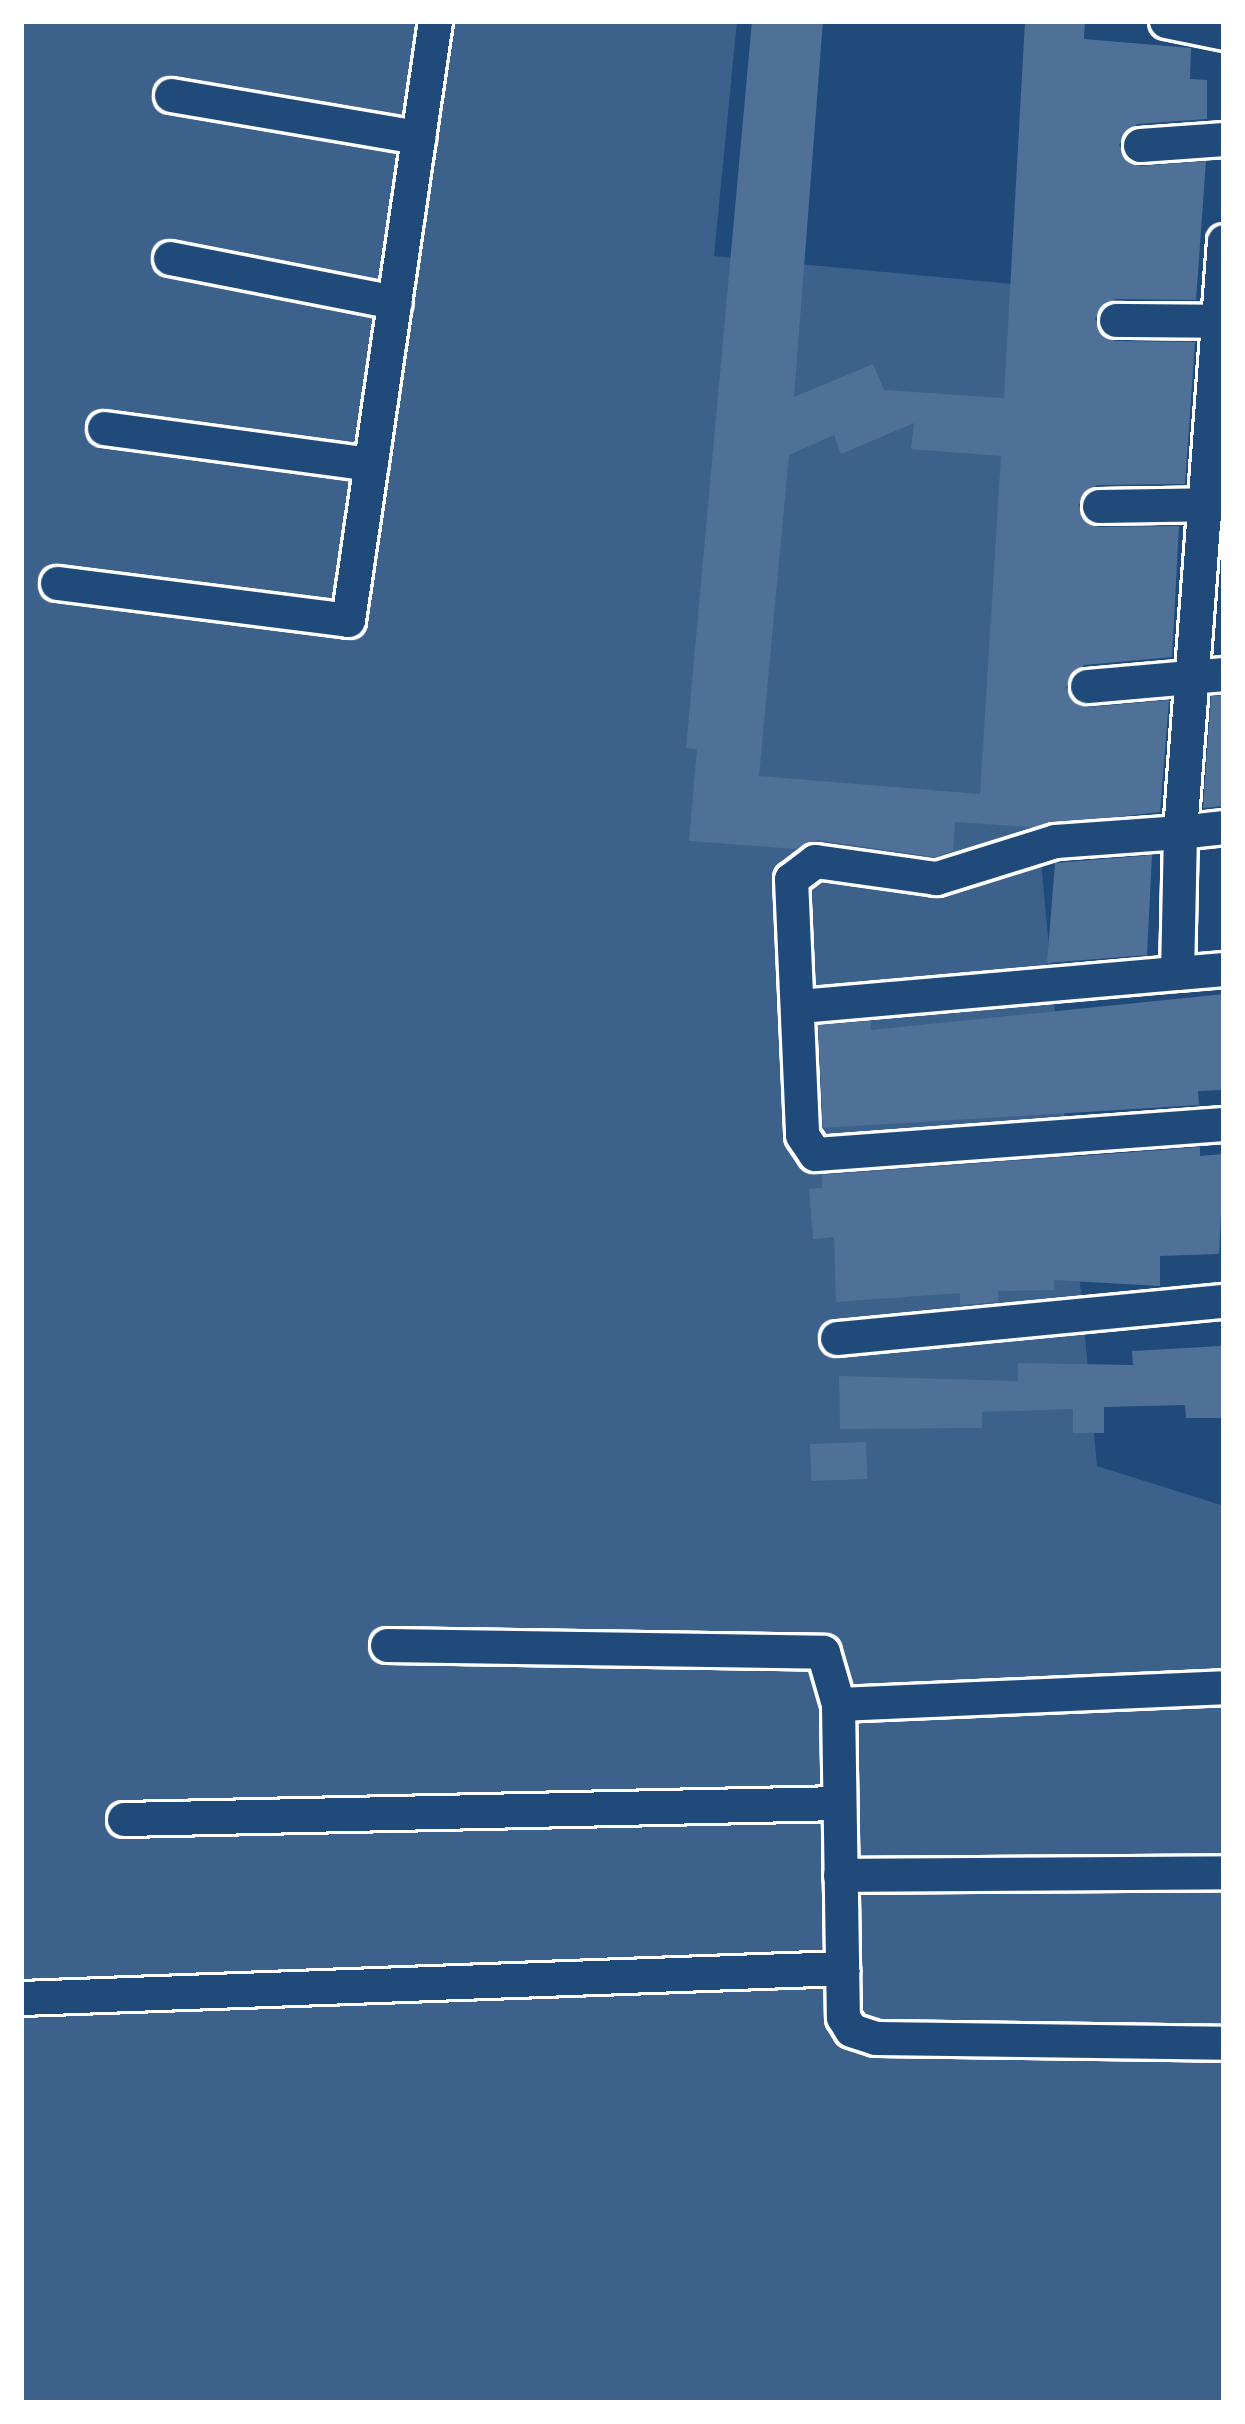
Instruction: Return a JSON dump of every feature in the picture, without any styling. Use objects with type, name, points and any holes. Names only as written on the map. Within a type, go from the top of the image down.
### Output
[{"type":"street","points":[[57,584],[348,620],[435,21]]},
{"type":"street","points":[[1166,21],[1224,33]]},
{"type":"street","points":[[171,95],[418,136]]},
{"type":"street","points":[[1140,145],[1224,139]]},
{"type":"street","points":[[1177,973],[1180,832],[1208,675],[1224,241]]},
{"type":"street","points":[[170,258],[394,302]]},
{"type":"street","points":[[1116,320],[1221,321]]},
{"type":"street","points":[[104,428],[371,464]]},
{"type":"street","points":[[1100,506],[1214,504]]},
{"type":"street","points":[[1087,686],[1208,675]]},
{"type":"street","points":[[1224,827],[1055,841],[936,878],[804,865],[791,879],[802,1135],[815,1154],[1224,1124]]},
{"type":"street","points":[[799,1006],[1224,969]]},
{"type":"street","points":[[837,1338],[1224,1301]]},
{"type":"street","points":[[387,1645],[823,1652],[838,1704],[843,2017],[865,2037],[1224,2042]]},
{"type":"street","points":[[838,1704],[1224,1687]]},
{"type":"street","points":[[124,1819],[839,1803]]},
{"type":"street","points":[[840,1875],[1224,1872]]},
{"type":"street","points":[[21,1998],[842,1968]]},
{"type":"shaded area","points":[[21,21],[737,21],[714,256],[1034,286],[1038,829],[1097,1466],[1224,1506],[1224,2403],[21,2403]]},
{"type":"building","points":[[752,21],[823,21],[794,397],[873,364],[884,390],[1004,398],[1025,21],[1085,21],[1084,39],[1191,48],[1190,79],[1207,80],[1207,119],[1137,124],[1119,145],[1140,166],[1206,161],[1196,300],[1115,299],[1095,319],[1115,341],[1195,342],[1185,484],[1097,485],[1078,505],[1098,527],[1179,526],[1172,657],[1084,665],[1066,687],[1088,707],[1169,700],[1160,812],[1029,827],[955,822],[953,851],[934,857],[818,840],[795,849],[689,841],[697,749],[686,748]],"holes":[[[914,423],[911,449],[1001,456],[980,794],[759,776],[789,455],[834,435],[841,454]]]},
{"type":"building","points":[[1224,695],[1224,806],[1203,808],[1211,696]]},
{"type":"building","points":[[1152,855],[1147,955],[1047,963],[1055,863]]},
{"type":"building","points":[[1224,994],[1222,1090],[1198,1091],[1199,1105],[823,1128],[818,1025],[871,1021],[871,1030]]},
{"type":"building","points":[[1200,1147],[1200,1156],[1224,1154],[1219,1254],[1160,1256],[1160,1286],[1054,1280],[1054,1290],[998,1291],[998,1302],[960,1305],[960,1293],[836,1302],[834,1237],[813,1239],[809,1189],[822,1188],[822,1175]]},
{"type":"building","points":[[1221,1346],[1222,1418],[1186,1418],[1185,1405],[1104,1407],[1104,1433],[1073,1433],[1073,1409],[982,1412],[982,1428],[840,1429],[839,1376],[1018,1381],[1018,1363],[1133,1365],[1132,1351]]},
{"type":"building","points":[[866,1442],[867,1479],[811,1481],[810,1444]]}]
